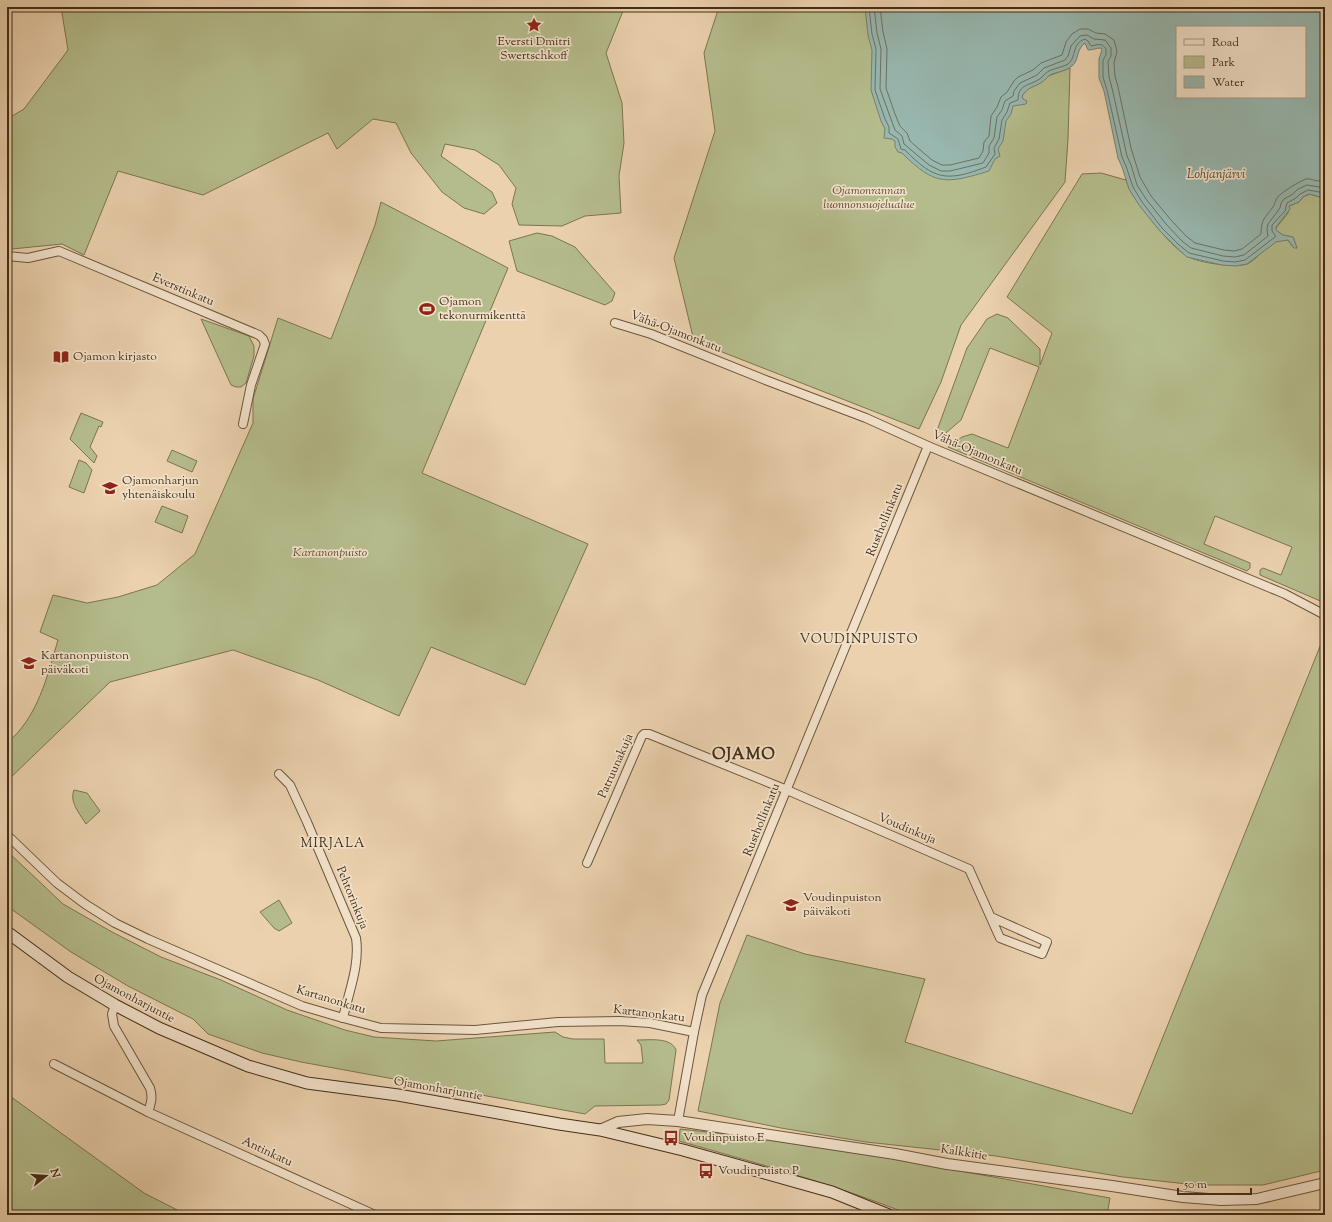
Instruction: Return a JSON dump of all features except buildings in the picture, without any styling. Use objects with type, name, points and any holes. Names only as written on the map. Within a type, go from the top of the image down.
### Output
[{"type":"main road","name":"Ojamonharjuntie","points":[[7,932],[68,977],[115,1005],[158,1028],[241,1063],[307,1083],[398,1095],[600,1130],[682,1150],[832,1192],[889,1215]]},
{"type":"street","name":"Everstinkatu","points":[[7,256],[28,258],[59,251],[259,335],[265,344],[251,385],[243,424]]},
{"type":"street","name":"Vähä-Ojamonkatu","points":[[615,323],[651,334],[768,381],[866,418],[928,446],[1279,591],[1325,615]]},
{"type":"street","name":"Rusthollinkatu","points":[[678,1121],[702,995],[928,446]]},
{"type":"street","name":"Patruunakuja","points":[[587,863],[626,770],[644,734],[649,734],[787,790]]},
{"type":"street","name":"Pehtorinkuja","points":[[279,774],[290,785],[293,791],[356,938],[358,948],[357,964],[343,1018]]},
{"type":"street","name":"Voudinkuja","points":[[787,790],[969,869],[1000,938],[1042,954],[1047,942],[991,917]]},
{"type":"street","name":"Kartanonkatu","points":[[7,835],[57,883],[85,904],[115,923],[148,939],[302,1006],[343,1018],[381,1028],[475,1030],[558,1022],[613,1021],[650,1023],[694,1032]]},
{"type":"street","points":[[115,1005],[112,1014],[114,1026],[150,1088],[152,1097],[148,1112]]},
{"type":"street","name":"Antinkatu","points":[[54,1064],[148,1112],[375,1215]]},
{"type":"street","name":"Kalkkitie","points":[[600,1130],[618,1122],[647,1119],[678,1121],[895,1154],[947,1164],[1183,1197],[1221,1200],[1257,1199],[1325,1183]]},
{"type":"green space","points":[[61,7],[629,7],[623,11],[606,53],[622,103],[624,143],[619,176],[621,213],[585,216],[562,226],[519,225],[512,204],[516,188],[499,165],[475,150],[445,144],[441,156],[492,192],[497,203],[484,214],[464,208],[442,192],[411,153],[396,123],[373,119],[337,149],[328,133],[203,195],[118,171],[84,255],[62,244],[12,249],[7,247],[7,119],[24,109],[68,50]]},
{"type":"green space","name":"Ojamonrannan luonnonsuojelualue","points":[[719,7],[925,7],[1017,105],[1024,103],[1022,96],[1026,90],[1042,82],[1048,76],[1070,68],[1065,182],[961,325],[941,382],[919,429],[694,341],[674,258],[715,131],[704,53]]},
{"type":"green space","points":[[1101,173],[1126,180],[1152,221],[1179,251],[1192,259],[1226,265],[1247,264],[1255,259],[1272,243],[1280,240],[1288,240],[1292,246],[1297,248],[1293,237],[1283,235],[1275,230],[1276,228],[1288,213],[1289,206],[1299,202],[1303,197],[1310,194],[1320,197],[1325,195],[1325,603],[1260,575],[1260,570],[1263,568],[1281,575],[1292,547],[1215,516],[1204,544],[1250,563],[1250,568],[1247,571],[948,447],[962,437],[972,434],[1008,448],[1039,367],[990,348],[961,420],[940,438],[935,436],[967,348],[987,319],[997,314],[1008,318],[1040,349],[1040,365],[1052,333],[1007,297],[1082,174]]},
{"type":"green space","name":"Kartanonpuisto","points":[[381,202],[508,268],[422,473],[588,544],[525,685],[431,647],[399,716],[318,680],[233,650],[110,682],[7,781],[7,743],[18,733],[34,709],[45,682],[58,640],[40,632],[53,595],[87,603],[118,597],[157,585],[195,554],[253,423],[253,399],[278,318],[331,339],[375,225]]},
{"type":"green space","points":[[537,233],[552,236],[575,247],[615,293],[612,301],[605,305],[517,271],[509,241]]},
{"type":"green space","points":[[201,319],[249,336],[254,346],[254,356],[246,383],[241,387],[231,385]]},
{"type":"green space","points":[[81,413],[103,422],[101,427],[99,426],[90,447],[97,456],[94,463],[70,439]]},
{"type":"green space","points":[[172,450],[197,461],[192,472],[167,461]]},
{"type":"green space","points":[[79,460],[86,463],[92,470],[84,493],[69,487]]},
{"type":"green space","points":[[162,506],[188,516],[182,533],[155,522]]},
{"type":"green space","points":[[1325,634],[1325,1170],[1263,1185],[1196,1185],[1123,1177],[996,1156],[866,1142],[781,1128],[698,1111],[720,1003],[747,935],[805,954],[925,979],[905,1042],[1132,1114]]},
{"type":"green space","points":[[74,790],[87,793],[100,811],[86,824],[74,803]]},
{"type":"green space","points":[[7,851],[63,904],[112,932],[161,957],[221,980],[287,1010],[345,1030],[374,1037],[436,1041],[555,1032],[563,1037],[573,1039],[604,1039],[605,1063],[643,1063],[641,1045],[637,1040],[665,1041],[670,1043],[676,1050],[669,1100],[666,1104],[661,1105],[595,1106],[585,1114],[301,1062],[262,1053],[208,1034],[193,1019],[128,986],[71,952],[7,906]]},
{"type":"green space","points":[[279,900],[292,923],[279,931],[274,928],[260,912]]},
{"type":"green space","points":[[7,1094],[144,1193],[187,1215],[7,1215]]},
{"type":"green space","points":[[680,1129],[736,1135],[888,1158],[1110,1198],[1107,1215],[911,1215],[825,1184],[679,1141]]},
{"type":"water","name":"Lohjanjärvi","points":[[865,7],[1325,7],[1325,195],[1320,197],[1309,194],[1303,197],[1299,202],[1289,206],[1290,209],[1276,227],[1276,230],[1283,235],[1293,237],[1297,248],[1294,248],[1288,240],[1276,242],[1247,264],[1235,266],[1222,265],[1187,257],[1159,230],[1139,205],[1129,189],[1118,158],[1104,91],[1099,78],[1099,59],[1102,50],[1101,48],[1088,50],[1085,43],[1080,49],[1076,61],[1070,68],[1050,75],[1039,84],[1027,90],[1022,96],[1023,99],[1027,101],[1026,104],[1013,106],[1011,114],[1006,121],[1003,141],[998,149],[1000,156],[995,159],[989,171],[951,180],[933,177],[923,172],[902,153],[898,152],[895,147],[895,141],[884,138],[885,129],[871,90],[872,50],[868,35]]},
{"type":"place","name":"Eversti Dmitri Swertschkoff","points":[[534,25]]},
{"type":"place","name":"Ojamon tekonurmikenttä","points":[[427,309]]},
{"type":"place","name":"Ojamon kirjasto","points":[[61,357]]},
{"type":"place","name":"Ojamonharjun yhtenäiskoulu","points":[[110,488]]},
{"type":"place","name":"Kartanonpuiston päiväkoti","points":[[29,663]]},
{"type":"place","name":"Voudinpuiston päiväkoti","points":[[791,905]]},
{"type":"place","name":"Voudinpuisto E","points":[[671,1138]]},
{"type":"place","name":"Voudinpuisto P","points":[[706,1171]]},
{"type":"district","name":"VOUDINPUISTO","points":[[859,640]]},
{"type":"district","name":"OJAMO","points":[[744,755]]},
{"type":"district","name":"MIRJALA","points":[[333,844]]}]
